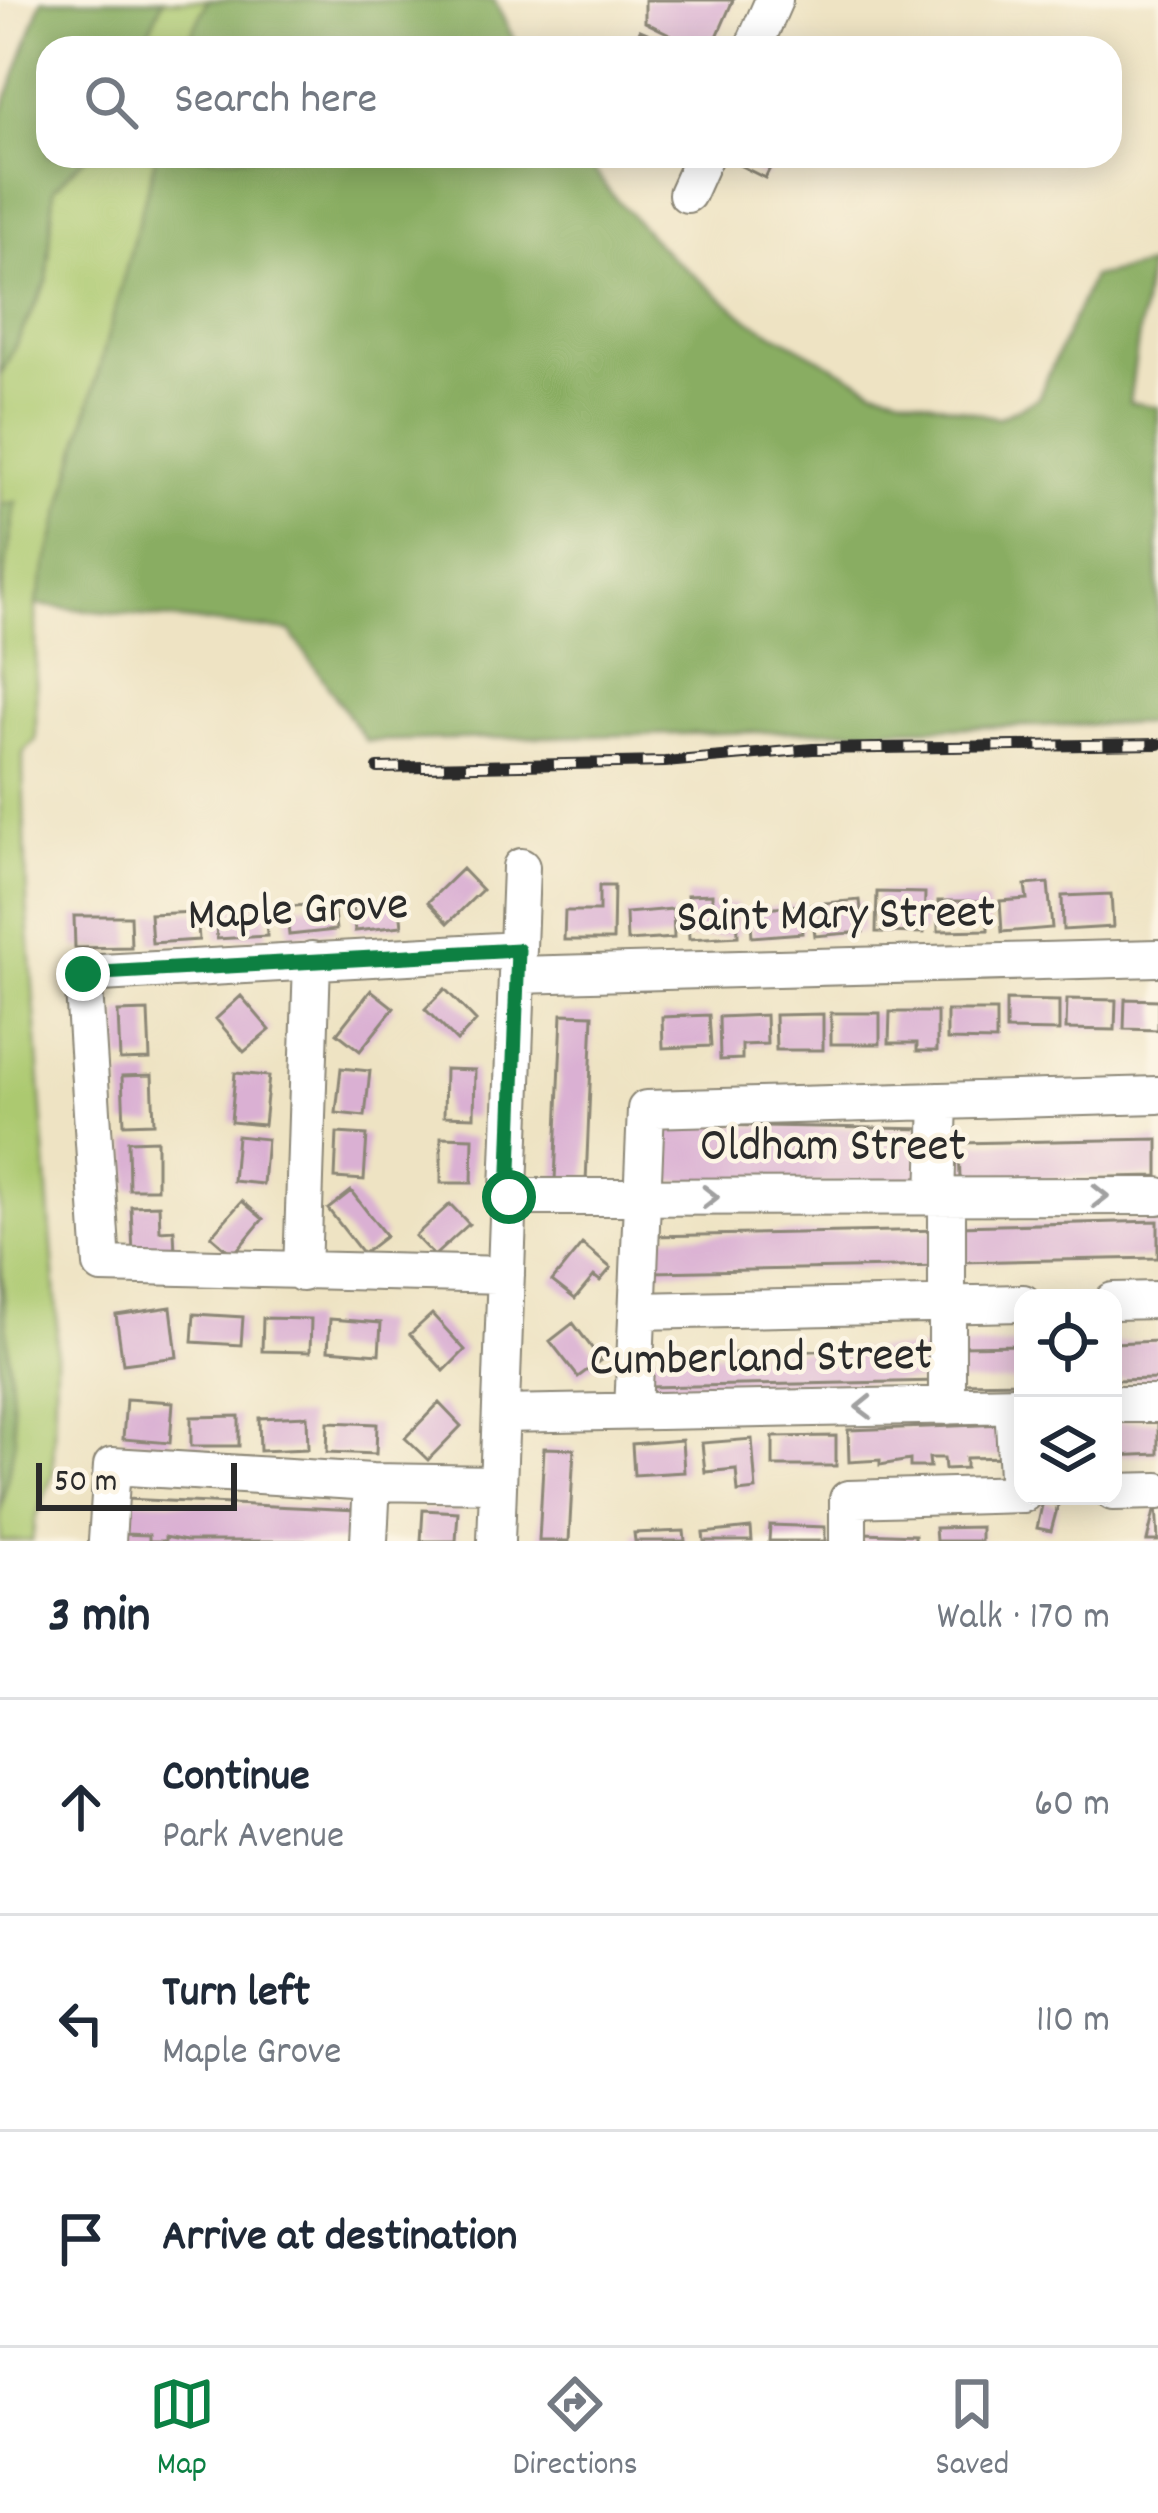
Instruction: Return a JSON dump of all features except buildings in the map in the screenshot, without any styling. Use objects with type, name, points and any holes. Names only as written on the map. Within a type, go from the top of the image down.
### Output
[{"type":"street","points":[[758,36],[774,0]]},
{"type":"street","points":[[687,194],[699,168]]},
{"type":"street","points":[[496,1541],[521,867]]},
{"type":"street","name":"Saint Mary Street","points":[[518,962],[1158,958]]},
{"type":"street","points":[[312,960],[302,1273],[506,1275]]},
{"type":"street","name":"Maple Grove","points":[[302,1273],[102,1265],[83,974],[312,960],[518,962]]},
{"type":"street","points":[[633,1412],[646,1109],[1158,1095]]},
{"type":"street","points":[[939,1101],[946,1406]]},
{"type":"street","name":"Oldham Street","points":[[509,1197],[1158,1196]]},
{"type":"street","points":[[1122,1301],[1158,1300]]},
{"type":"street","points":[[638,1311],[1014,1303]]},
{"type":"street","name":"Cumberland Street","points":[[501,1414],[1014,1404]]},
{"type":"street","points":[[1122,1404],[1158,1404]]},
{"type":"street","points":[[107,1541],[112,1466],[372,1482],[498,1484]]},
{"type":"street","points":[[369,1541],[372,1482]]},
{"type":"street","points":[[1122,1492],[1158,1492]]},
{"type":"street","points":[[848,1541],[848,1499],[1014,1494]]},
{"type":"green space","points":[[42,0],[163,0],[146,36],[36,36],[36,168],[74,168],[54,189],[47,281],[0,376],[0,118]]},
{"type":"green space","points":[[163,0],[208,0],[191,36],[146,36]]},
{"type":"green space","points":[[208,0],[494,0],[512,36],[191,36]]},
{"type":"green space","points":[[74,168],[153,168],[36,605],[36,740],[23,753],[23,770],[27,904],[57,1315],[53,1474],[32,1541],[0,1541],[0,1513],[14,1441],[0,1447],[0,605],[16,503],[0,505],[0,376],[47,281],[54,189]]},
{"type":"green space","points":[[153,168],[593,168],[664,251],[749,320],[874,388],[998,418],[1038,398],[1092,277],[1149,265],[1129,402],[1158,407],[1158,723],[366,741],[290,631],[36,605]]},
{"type":"green space","points":[[16,502],[0,605],[0,505]]},
{"type":"green space","points":[[0,1245],[15,1440],[0,1513]]},
{"type":"railway","points":[[378,768],[665,762],[813,749],[1158,744]]},
{"type":"route","points":[[83,974],[518,950],[509,1197]]}]
